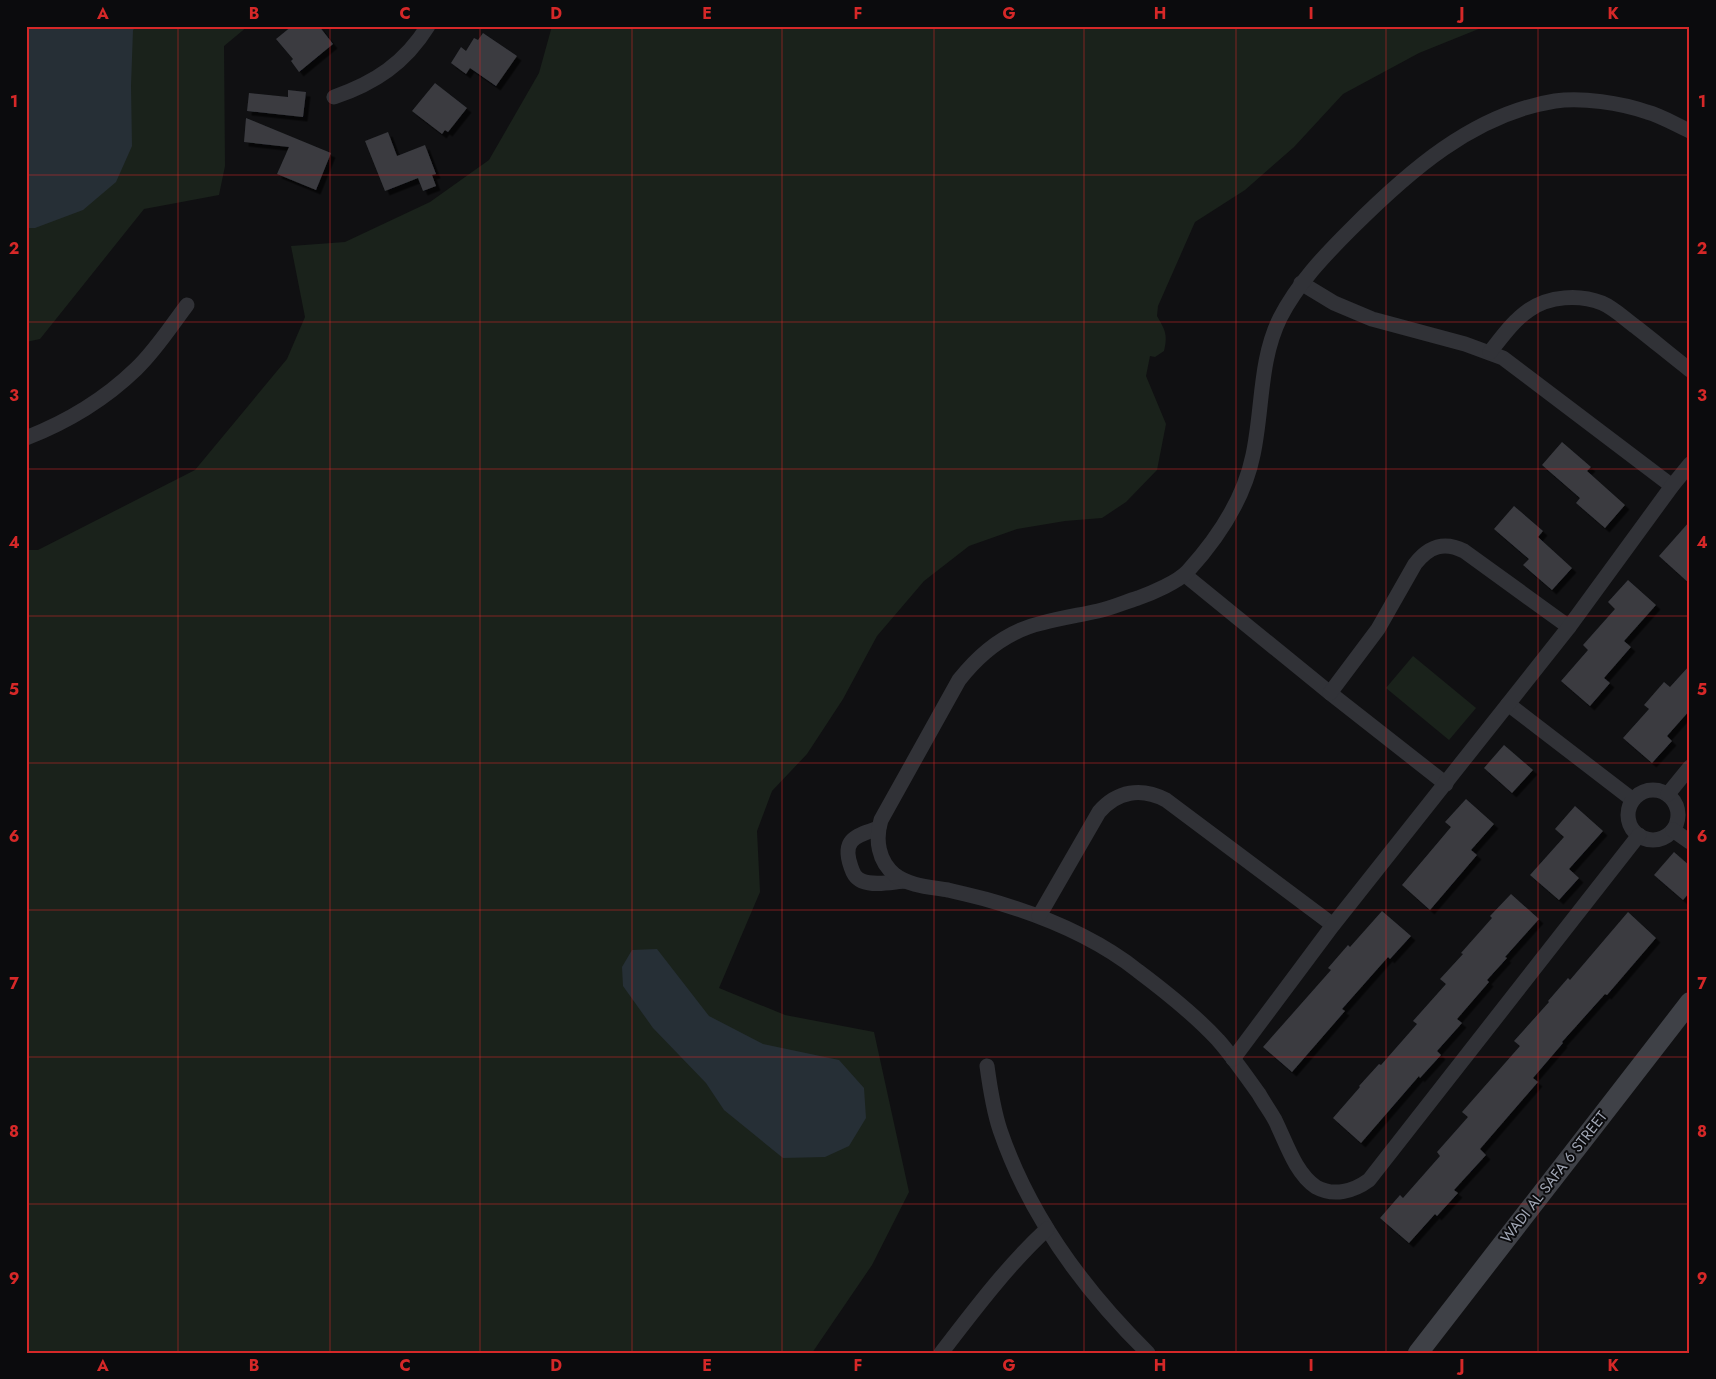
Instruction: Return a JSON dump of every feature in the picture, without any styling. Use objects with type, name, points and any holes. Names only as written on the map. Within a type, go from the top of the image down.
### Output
[{"type":"main road","name":"WADI AL SAFA 6 STREET","points":[[1418,1353],[1690,1002]]},
{"type":"street","points":[[334,97],[363,86],[389,70],[410,53],[428,26]]},
{"type":"street","points":[[905,881],[885,865],[880,853],[878,828],[959,680],[974,661],[995,644],[1013,634],[1040,623],[1100,610],[1150,594],[1185,575],[1208,548],[1226,521],[1242,490],[1253,456],[1261,383],[1269,346],[1280,318],[1301,283],[1385,194],[1426,161],[1466,133],[1508,113],[1556,101],[1603,101],[1649,112],[1690,132]]},
{"type":"street","points":[[1301,283],[1334,303],[1372,319],[1490,352],[1514,366],[1672,486]]},
{"type":"street","points":[[1490,352],[1515,322],[1530,309],[1547,301],[1584,298],[1603,304],[1619,314],[1690,370]]},
{"type":"street","points":[[26,438],[48,430],[80,413],[110,392],[138,368],[186,305]]},
{"type":"street","points":[[1233,1059],[1333,925],[1569,627],[1690,464]]},
{"type":"street","points":[[1330,693],[1378,629],[1422,554],[1433,548],[1444,546],[1456,547],[1464,551],[1569,627]]},
{"type":"street","points":[[1185,575],[1446,784]]},
{"type":"street","points":[[1508,704],[1633,800]]},
{"type":"street","points":[[1668,794],[1690,767]]},
{"type":"street","points":[[1649,790],[1659,790],[1668,794],[1674,800],[1678,815],[1677,823],[1673,830],[1667,835],[1653,840],[1639,835],[1628,819],[1628,812],[1633,800],[1640,793],[1649,790]]},
{"type":"street","points":[[1039,916],[1102,808],[1114,798],[1124,794],[1146,792],[1166,800],[1333,925]]},
{"type":"street","points":[[878,828],[853,838],[849,843],[847,857],[857,878],[868,883],[905,881],[1007,905],[1039,916],[1092,941],[1132,965],[1166,992],[1194,1016],[1233,1059],[1274,1118],[1299,1169],[1318,1188],[1331,1192],[1345,1192],[1358,1188],[1369,1180],[1639,835]]},
{"type":"street","points":[[1673,830],[1689,843]]},
{"type":"street","points":[[987,1066],[999,1128],[1010,1157],[1047,1229],[1066,1259],[1086,1285],[1148,1353]]},
{"type":"street","points":[[942,1353],[1007,1270],[1047,1229]]},
{"type":"shaded area","points":[[26,26],[248,26],[224,46],[225,166],[219,195],[144,209],[40,339],[26,342]]},
{"type":"shaded area","points":[[26,26],[137,26],[133,30],[131,86],[132,146],[116,182],[83,210],[35,228],[26,228]]},
{"type":"shaded area","points":[[552,26],[1486,26],[1419,53],[1343,94],[1294,147],[1245,190],[1195,222],[1158,306],[1157,316],[1165,332],[1166,340],[1164,351],[1155,357],[1150,356],[1146,376],[1166,424],[1157,470],[1126,502],[1102,518],[1065,521],[1017,529],[969,546],[924,581],[877,636],[843,699],[807,754],[772,791],[757,831],[760,892],[719,988],[785,1015],[874,1032],[909,1192],[872,1265],[812,1353],[26,1353],[26,550],[38,550],[195,470],[287,359],[305,317],[291,246],[345,242],[430,202],[489,160],[539,73]]},
{"type":"shaded area","points":[[1413,656],[1476,708],[1449,740],[1386,688]]},
{"type":"shaded area","points":[[657,949],[709,1016],[763,1044],[839,1060],[864,1088],[866,1118],[849,1146],[825,1157],[783,1158],[724,1110],[706,1083],[653,1028],[623,986],[622,967],[632,950]]},
{"type":"building","points":[[292,26],[319,26],[333,44],[299,72],[291,61],[293,59],[276,39]]},
{"type":"building","points":[[483,33],[517,56],[496,86],[470,68],[466,74],[451,63],[461,47],[466,51],[474,38],[478,40]]},
{"type":"building","points":[[435,83],[467,108],[448,132],[445,130],[442,134],[412,111]]},
{"type":"building","points":[[288,90],[306,92],[303,117],[247,111],[249,93],[288,97]]},
{"type":"building","points":[[246,118],[331,153],[316,190],[277,174],[289,147],[244,142]]},
{"type":"building","points":[[388,132],[397,156],[425,145],[436,174],[432,175],[436,186],[423,191],[418,178],[385,191],[365,141]]},
{"type":"building","points":[[1562,442],[1591,467],[1587,471],[1625,505],[1605,528],[1576,503],[1580,498],[1542,465]]},
{"type":"building","points":[[1514,506],[1543,531],[1538,537],[1572,568],[1552,590],[1523,565],[1529,559],[1494,529]]},
{"type":"building","points":[[1690,521],[1690,584],[1659,556]]},
{"type":"building","points":[[1628,580],[1656,605],[1624,641],[1631,647],[1604,678],[1610,683],[1590,706],[1561,681],[1588,650],[1583,645],[1615,609],[1608,602]]},
{"type":"building","points":[[1690,665],[1690,710],[1667,736],[1672,741],[1652,763],[1623,738],[1649,709],[1644,705],[1664,682],[1670,687]]},
{"type":"building","points":[[1504,745],[1533,770],[1512,793],[1484,768]]},
{"type":"building","points":[[1466,799],[1494,824],[1471,850],[1477,855],[1430,910],[1402,885],[1451,827],[1445,822]]},
{"type":"building","points":[[1575,806],[1603,831],[1569,869],[1579,878],[1559,900],[1530,875],[1564,837],[1555,829]]},
{"type":"building","points":[[1674,852],[1690,866],[1690,892],[1683,900],[1654,875]]},
{"type":"building","points":[[1511,894],[1539,919],[1505,957],[1507,958],[1487,980],[1489,982],[1457,1019],[1462,1023],[1437,1051],[1441,1055],[1420,1078],[1419,1076],[1361,1143],[1333,1118],[1359,1086],[1379,1064],[1381,1065],[1417,1024],[1413,1021],[1446,984],[1440,979],[1492,918],[1490,916]]},
{"type":"building","points":[[1382,911],[1411,936],[1390,959],[1388,957],[1342,1009],[1345,1011],[1292,1072],[1263,1047],[1331,970],[1328,968],[1348,945],[1350,947]]},
{"type":"building","points":[[1628,912],[1656,938],[1607,995],[1605,994],[1562,1042],[1533,1078],[1538,1082],[1480,1149],[1486,1155],[1454,1190],[1458,1193],[1437,1216],[1435,1214],[1409,1243],[1380,1218],[1400,1195],[1403,1198],[1440,1156],[1437,1152],[1468,1117],[1462,1112],[1520,1046],[1514,1041],[1568,978],[1570,980]]}]
